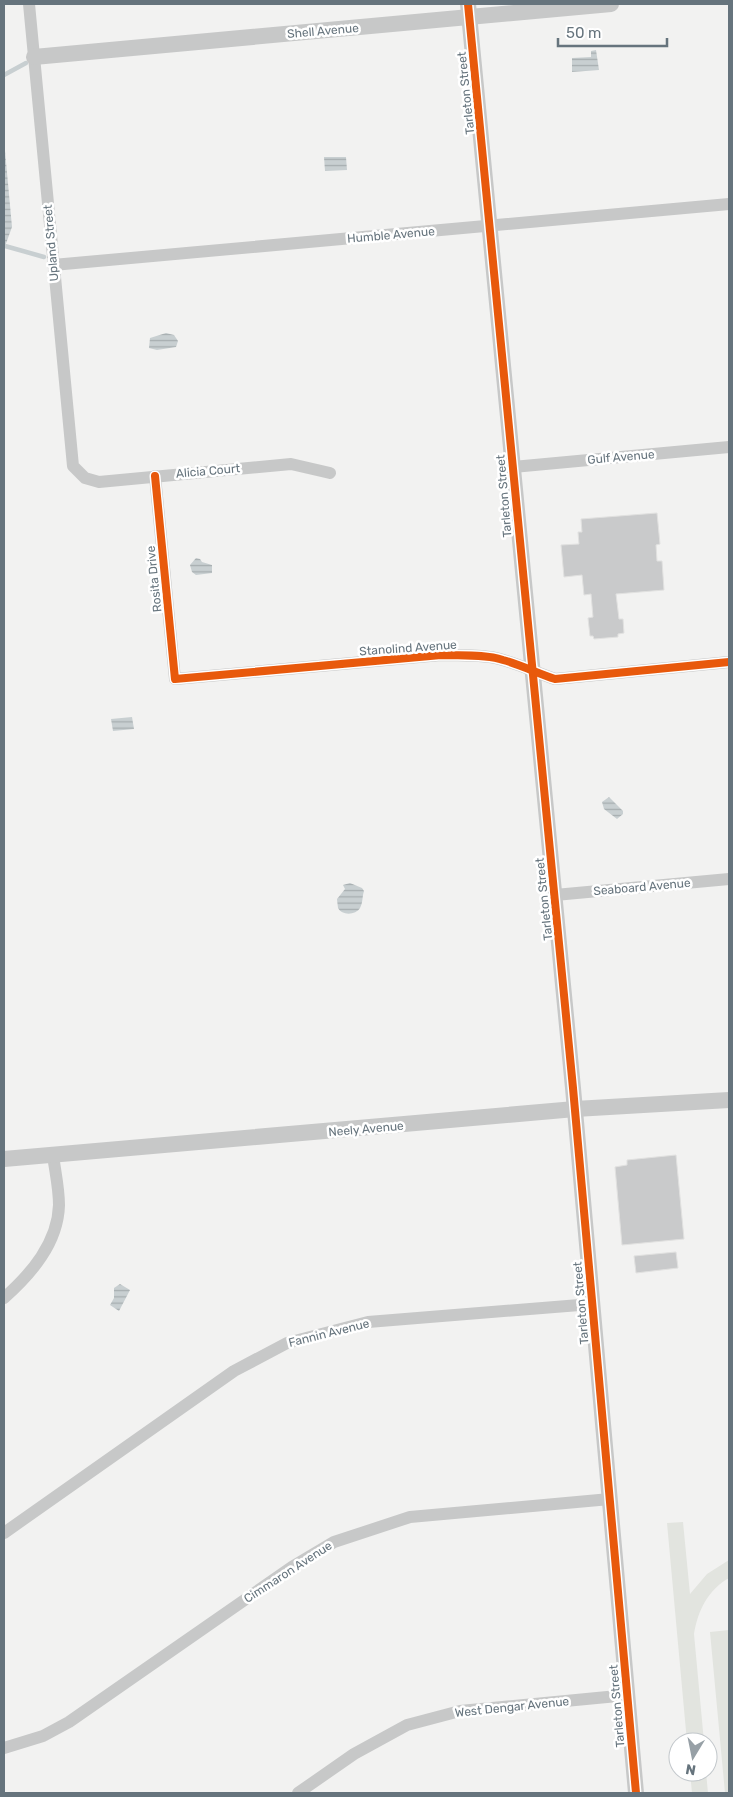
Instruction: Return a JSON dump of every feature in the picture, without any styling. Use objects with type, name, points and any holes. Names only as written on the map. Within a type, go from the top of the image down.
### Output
[{"type":"street","name":"Upland Street","points":[[29,4],[73,466],[85,478]]},
{"type":"street","name":"Shell Avenue","points":[[34,57],[469,10],[612,4]]},
{"type":"street","name":"Tarleton Street","points":[[469,10],[555,895],[636,1793]]},
{"type":"street","name":"Humble Avenue","points":[[53,265],[729,204]]},
{"type":"street","name":"Gulf Avenue","points":[[513,467],[729,447]]},
{"type":"street","name":"Alicia Court","points":[[85,478],[99,482],[291,464],[330,473]]},
{"type":"street","name":"Rosita Drive","points":[[156,476],[175,679]]},
{"type":"street","name":"Stanolind Avenue","points":[[175,679],[441,655],[502,660],[555,679],[729,662]]},
{"type":"street","name":"Seaboard Avenue","points":[[555,895],[729,879]]},
{"type":"street","name":"Neely Avenue","points":[[4,1159],[575,1109],[729,1100]]},
{"type":"street","points":[[4,1298],[43,1257],[56,1226],[59,1204],[53,1155]]},
{"type":"street","name":"Fannin Avenue","points":[[4,1533],[234,1371],[287,1343],[368,1322],[592,1304]]},
{"type":"street","name":"Cimmaron Avenue","points":[[4,1748],[43,1736],[69,1722],[292,1567],[334,1542],[410,1517],[610,1499]]},
{"type":"street","name":"West Dengar Avenue","points":[[298,1793],[354,1754],[406,1726],[460,1711],[628,1695]]},
{"type":"shaded area","points":[[596,50],[599,70],[572,72],[572,58],[591,57],[591,51]]},
{"type":"shaded area","points":[[4,140],[12,227],[4,249]]},
{"type":"shaded area","points":[[324,157],[346,157],[347,170],[325,171]]},
{"type":"shaded area","points":[[166,333],[174,335],[178,341],[176,347],[157,350],[149,348],[150,338]]},
{"type":"shaded area","points":[[196,558],[212,565],[212,573],[196,575],[192,572],[190,565]]},
{"type":"shaded area","points":[[132,717],[134,729],[113,731],[111,719]]},
{"type":"shaded area","points":[[609,797],[623,811],[623,814],[617,819],[604,809],[602,802]]},
{"type":"shaded area","points":[[350,883],[362,888],[364,891],[360,908],[349,914],[340,911],[337,899],[345,889],[343,885]]},
{"type":"shaded area","points":[[120,1284],[130,1290],[119,1311],[110,1305],[114,1298],[114,1288]]},
{"type":"shaded area","points":[[683,1522],[690,1594],[707,1574],[729,1560],[729,1578],[715,1588],[705,1602],[698,1617],[694,1634],[703,1732],[686,1732],[667,1523]]},
{"type":"shaded area","points":[[729,1630],[729,1793],[725,1793],[710,1632]]},
{"type":"shaded area","points":[[691,1782],[707,1782],[708,1793],[692,1793]]},
{"type":"building","points":[[657,513],[660,544],[656,545],[657,561],[662,561],[664,590],[616,594],[619,619],[623,619],[624,633],[618,634],[618,637],[594,639],[593,636],[590,636],[588,618],[593,617],[591,594],[584,595],[582,575],[564,577],[561,545],[579,544],[578,532],[582,532],[581,519]]},
{"type":"building","points":[[676,1155],[684,1239],[622,1245],[615,1167],[627,1165],[627,1160]]},
{"type":"building","points":[[676,1252],[678,1268],[636,1273],[634,1256]]},
{"type":"waterway","points":[[4,75],[26,63]]},
{"type":"waterway","points":[[5,246],[44,257]]},
{"type":"cycle path","points":[[468,4],[573,1088],[636,1793]]},
{"type":"cycle path","points":[[155,476],[175,679],[441,655],[496,658],[555,679],[729,662]]}]
